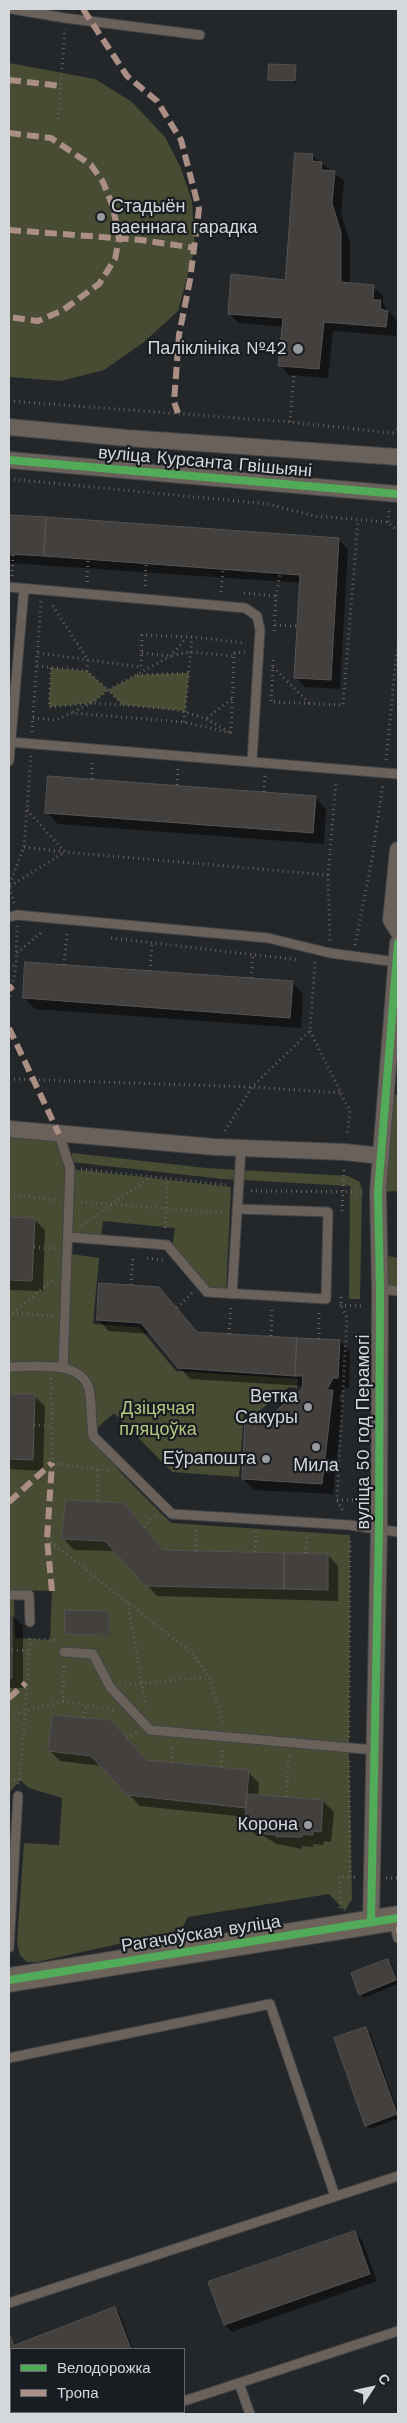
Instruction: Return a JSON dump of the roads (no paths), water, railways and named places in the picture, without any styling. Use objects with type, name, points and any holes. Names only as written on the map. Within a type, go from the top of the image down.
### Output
[{"type":"street","name":"вуліца Курсанта Гвішыяні","points":[[9,427],[127,438],[398,457]]},
{"type":"street","name":"вуліца Курсанта Гвішыяні","points":[[9,460],[398,494]]},
{"type":"street","points":[[398,850],[391,920],[398,931]]},
{"type":"street","name":"вуліца 50 год Перамогі","points":[[390,1924],[374,1750],[379,1528],[380,1289],[378,1192],[398,943]]},
{"type":"street","points":[[9,1128],[59,1134],[241,1148],[345,1152],[381,1156]]},
{"type":"street","name":"Рагачоўская вуліца","points":[[9,1980],[341,1928],[390,1924]]},
{"type":"lane","points":[[12,9],[65,18],[200,35]]},
{"type":"lane","points":[[10,583],[24,589],[245,608],[257,616],[260,630],[252,760]]},
{"type":"lane","points":[[9,761],[24,589]]},
{"type":"lane","points":[[10,742],[252,760],[398,774]]},
{"type":"lane","points":[[13,916],[268,938],[330,953],[396,962]]},
{"type":"lane","points":[[59,1134],[70,1168],[74,1201],[67,1251],[63,1368]]},
{"type":"lane","points":[[232,1298],[234,1212],[239,1190],[241,1148]]},
{"type":"lane","points":[[68,1236],[167,1245],[207,1292],[232,1298],[326,1299],[328,1212],[234,1212]]},
{"type":"lane","points":[[380,1289],[398,1291]]},
{"type":"lane","points":[[9,1367],[63,1368],[79,1373],[89,1388],[92,1436],[172,1514],[379,1528],[398,1532]]},
{"type":"lane","points":[[9,1595],[29,1595],[30,1622]]},
{"type":"lane","points":[[64,1656],[93,1654],[110,1687],[146,1730],[225,1739],[374,1750]]},
{"type":"lane","points":[[9,1948],[17,1792]]},
{"type":"lane","points":[[9,2058],[270,2004],[335,2196]]},
{"type":"lane","points":[[9,2303],[398,2176]]},
{"type":"lane","points":[[185,2402],[398,2331]]},
{"type":"lane","points":[[239,2383],[250,2414]]},
{"type":"place","name":"Стадыён ваеннага гарадка","points":[[101,217]]},
{"type":"place","name":"Паліклініка №42","points":[[298,349]]},
{"type":"place","name":"Ветка Сакуры","points":[[308,1407]]},
{"type":"place","name":"Мила","points":[[316,1447]]},
{"type":"place","name":"Еўрапошта","points":[[266,1459]]},
{"type":"place","name":"Корона","points":[[308,1825]]},
{"type":"park label","name":"Дзіцячая пляцоўка","points":[[158,1419]]}]
